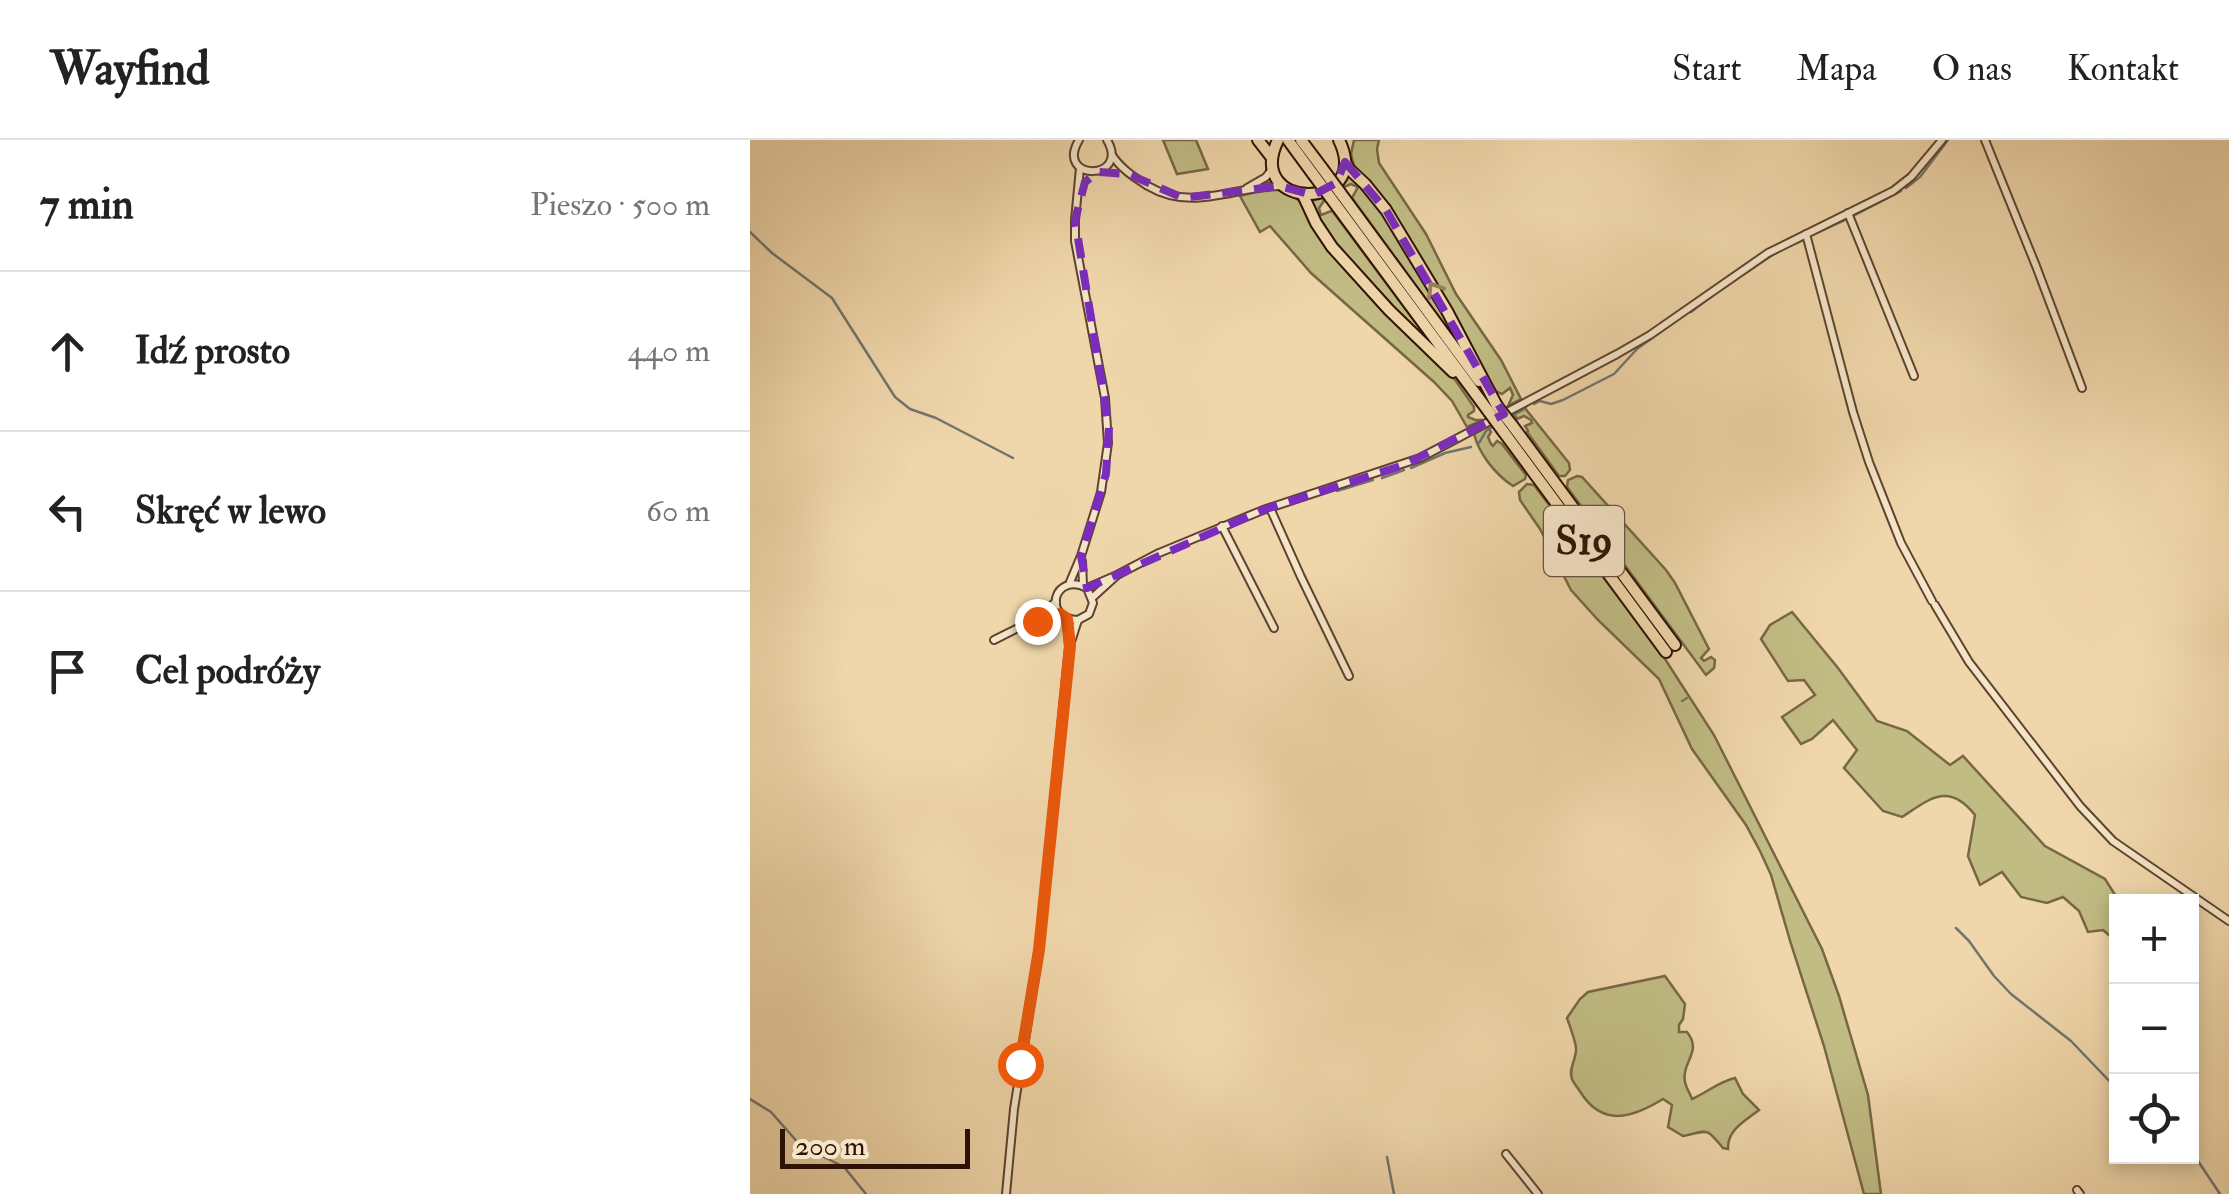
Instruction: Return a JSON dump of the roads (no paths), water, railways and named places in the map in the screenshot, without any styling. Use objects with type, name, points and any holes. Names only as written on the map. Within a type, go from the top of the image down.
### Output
[{"type":"highway","points":[[1258,140],[1284,186],[1303,195],[1322,193],[1333,186],[1342,175],[1350,140]]},
{"type":"highway","points":[[1273,163],[1278,140]]},
{"type":"highway","name":"S19","points":[[1301,140],[1318,171],[1670,648]]},
{"type":"highway","points":[[1340,140],[1349,169],[1376,196],[1447,312],[1493,408]]},
{"type":"highway","name":"S19","points":[[1288,141],[1318,171]]},
{"type":"highway","name":"S19","points":[[1335,194],[1473,390],[1493,408]]},
{"type":"highway","points":[[1303,195],[1332,247],[1389,310],[1473,390]]},
{"type":"street","points":[[1106,140],[1112,155],[1128,174]]},
{"type":"street","points":[[1070,584],[1085,586],[1117,575],[1222,526],[1404,465],[1446,445],[1650,334],[1755,261],[1893,191],[1911,178],[1942,140]]},
{"type":"street","points":[[1985,140],[2082,388]]},
{"type":"street","points":[[1070,646],[1064,617],[1056,602],[1058,592],[1070,584],[1081,556],[1106,474],[1108,428],[1075,240],[1080,168],[1074,158],[1074,142]]},
{"type":"street","points":[[1105,168],[1112,155]]},
{"type":"street","points":[[1246,189],[1266,177],[1273,163]]},
{"type":"street","points":[[1080,168],[1090,172],[1105,168],[1128,174],[1156,190],[1182,198],[1214,198],[1246,189],[1284,186]]},
{"type":"street","points":[[1078,196],[1090,172]]},
{"type":"street","points":[[1848,213],[1914,376]]},
{"type":"street","points":[[1806,234],[1868,462],[1901,543],[1969,662],[2080,806],[2113,841],[2229,922]]},
{"type":"street","points":[[1270,508],[1350,676]]},
{"type":"street","points":[[1222,526],[1274,628]]},
{"type":"street","points":[[1030,622],[1064,617],[1078,620],[1089,614],[1093,597],[1085,586],[1081,556]]},
{"type":"street","points":[[1093,597],[1117,575]]},
{"type":"street","points":[[994,640],[1030,622],[1056,602]]},
{"type":"street","points":[[1006,1194],[1014,1109],[1039,950],[1070,646],[1078,620]]},
{"type":"street","points":[[1506,1154],[1538,1194]]},
{"type":"waterway","points":[[1906,188],[1920,177],[1948,140]]},
{"type":"waterway","points":[[1855,215],[1901,191]]},
{"type":"waterway","points":[[1812,235],[1847,219]]},
{"type":"waterway","points":[[750,232],[832,298],[895,397],[910,409],[936,418],[1013,458]]},
{"type":"waterway","points":[[1743,275],[1803,240]]},
{"type":"waterway","points":[[1721,290],[1737,279]]},
{"type":"waterway","points":[[1691,312],[1716,293]]},
{"type":"waterway","points":[[1534,404],[1563,400],[1614,374],[1637,349],[1684,315]]},
{"type":"waterway","points":[[1510,417],[1526,408]]},
{"type":"waterway","points":[[1479,443],[1494,426]]},
{"type":"waterway","points":[[1411,468],[1471,447]]},
{"type":"waterway","points":[[1382,478],[1404,470]]},
{"type":"waterway","points":[[1337,491],[1373,480]]},
{"type":"waterway","points":[[1682,701],[1687,698]]},
{"type":"waterway","points":[[1956,928],[2011,994],[2071,1041],[2109,1081]]},
{"type":"waterway","points":[[750,1099],[771,1112],[800,1145],[844,1167],[866,1194]]},
{"type":"waterway","points":[[1387,1157],[1394,1194]]},
{"type":"waterway","points":[[2199,1162],[2220,1194]]}]
